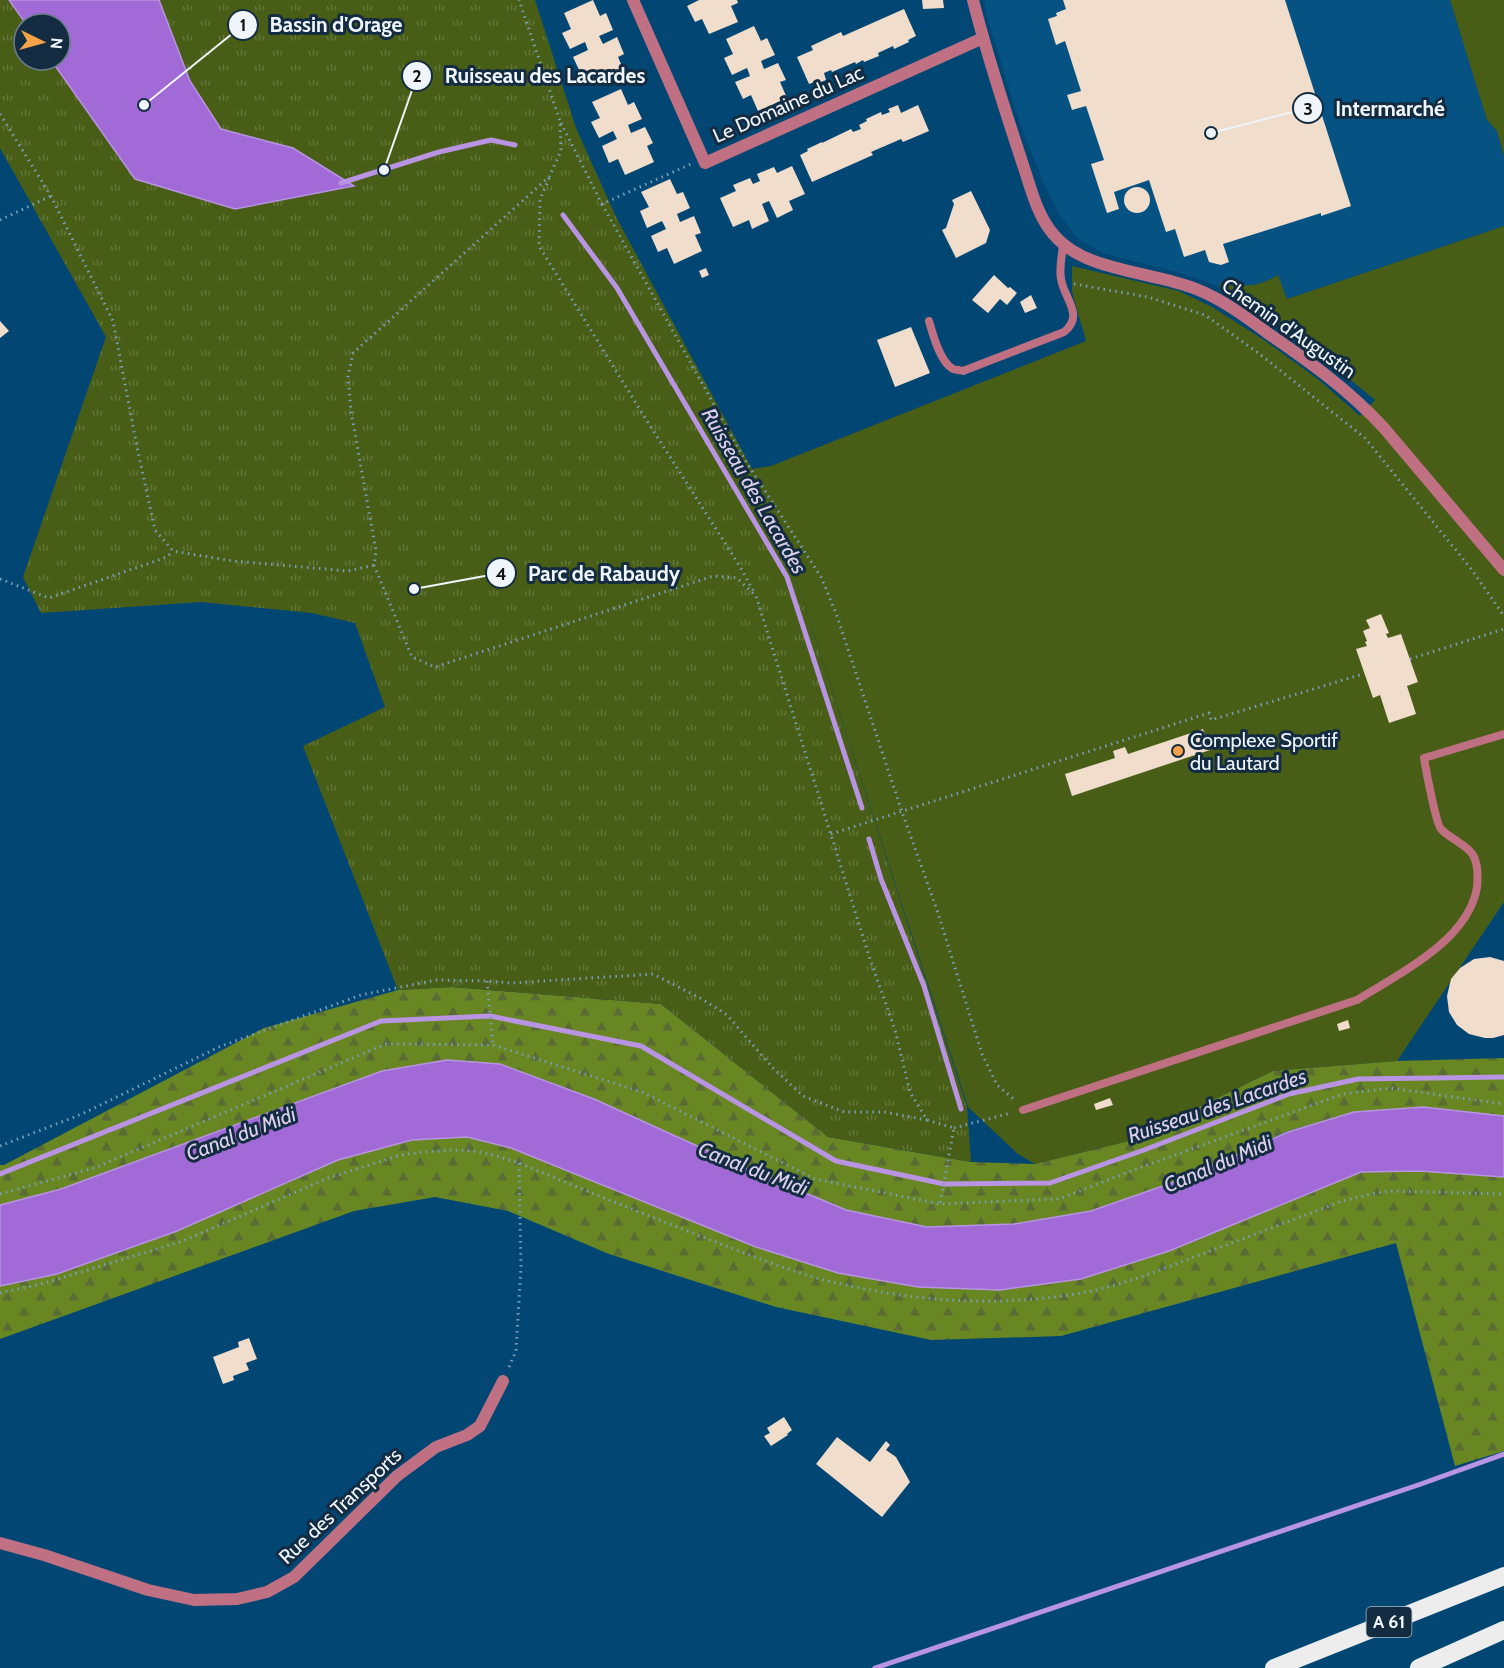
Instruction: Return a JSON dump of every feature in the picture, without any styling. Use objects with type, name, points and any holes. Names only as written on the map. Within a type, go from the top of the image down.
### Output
[{"type":"highway","name":"A 61","points":[[1274,1668],[1504,1576]]},
{"type":"highway","points":[[1419,1668],[1504,1630]]},
{"type":"street","name":"Le Domaine du Lac","points":[[633,0],[705,163],[983,38]]},
{"type":"street","name":"Chemin d'Augustin","points":[[973,0],[1038,208],[1052,234],[1063,245],[1095,262],[1173,281],[1213,296],[1318,369],[1347,391],[1376,419],[1504,570]]},
{"type":"street","name":"Rue des Transports","points":[[0,1543],[44,1555],[148,1590],[194,1600],[237,1599],[267,1592],[294,1577],[397,1476],[436,1447],[467,1435],[480,1426],[503,1381]]},
{"type":"lane","points":[[929,321],[945,361],[954,369],[963,371],[1064,332],[1073,323],[1074,316],[1061,281],[1063,245]]},
{"type":"lane","points":[[1023,1110],[1357,1000],[1445,942],[1470,911],[1478,880],[1473,854],[1439,828],[1424,758],[1504,734]]},
{"type":"path","points":[[0,1146],[82,1114],[219,1047],[361,995],[436,980],[512,983],[652,974],[702,999],[727,1015],[772,1066],[803,1096],[844,1112],[884,1112],[954,1128],[1023,1110],[997,1085],[982,1054],[937,910],[836,613],[821,577],[745,460],[602,204],[560,121],[519,0]]},
{"type":"path","points":[[0,114],[51,196],[113,321],[155,530],[173,551],[233,561],[348,571],[374,565]]},
{"type":"path","points":[[560,121],[561,151],[540,200],[539,246],[739,565],[756,596],[870,959],[895,1030],[910,1092],[927,1120]]},
{"type":"path","points":[[602,204],[703,159]]},
{"type":"path","points":[[549,177],[353,353],[348,377],[351,411],[376,551],[374,565],[412,657],[435,668],[713,576],[737,578],[756,596]]},
{"type":"path","points":[[0,220],[51,196]]},
{"type":"path","name":"Chemin d'Augustin","points":[[1061,281],[1148,297],[1205,315],[1257,352],[1365,438],[1473,570],[1504,616]]},
{"type":"path","points":[[0,579],[49,598],[167,557],[173,551]]},
{"type":"path","points":[[1410,659],[1504,629]]},
{"type":"path","points":[[831,834],[1209,713],[1210,720],[1363,674]]},
{"type":"path","points":[[488,981],[493,1045]]},
{"type":"path","points":[[0,1194],[94,1168],[386,1044],[493,1045],[642,1092],[815,1179],[940,1204],[1059,1199],[1343,1094],[1390,1088],[1504,1104]]},
{"type":"path","points":[[940,1204],[954,1128]]},
{"type":"path","points":[[0,1293],[45,1283],[183,1241],[328,1178],[401,1155],[451,1150],[483,1153],[519,1163],[796,1272],[846,1286],[982,1302],[1044,1298],[1122,1283],[1342,1201],[1371,1194],[1390,1191],[1504,1194]]},
{"type":"path","points":[[503,1381],[516,1351],[521,1266],[519,1163]]},
{"type":"shaded area","points":[[984,0],[1450,0],[1487,120],[1497,131],[1504,156],[1504,226],[1286,299],[1278,275],[1253,287],[1223,281],[1219,286],[1177,272],[1102,253],[1076,237],[1059,214],[1046,188],[1019,121],[987,17]]},
{"type":"green space","points":[[0,0],[535,0],[576,128],[616,217],[752,469],[803,600],[967,1107],[971,1162],[828,1137],[661,1004],[452,987],[398,990],[303,746],[385,707],[355,623],[312,613],[201,602],[41,613],[23,577],[106,337],[0,148]]},
{"type":"green space","points":[[1450,0],[1504,0],[1504,156],[1497,131],[1487,120]]},
{"type":"green space","name":"Complexe Sportif du Lautard","points":[[1504,226],[1504,902],[1397,1061],[1273,1071],[1129,1141],[1035,1164],[1018,1154],[968,1107],[803,600],[752,469],[771,466],[1086,341],[1072,292],[1072,266],[1179,291],[1212,307],[1264,340],[1319,380],[1360,416],[1375,400],[1280,326],[1219,286],[1223,281],[1245,285],[1257,284],[1278,275],[1287,299]]},
{"type":"green space","points":[[452,987],[661,1004],[828,1137],[971,1162],[1035,1164],[1129,1141],[1273,1071],[1397,1061],[1504,1058],[1504,1451],[1455,1466],[1396,1243],[1061,1336],[931,1340],[776,1307],[609,1254],[508,1211],[435,1197],[354,1211],[0,1339],[0,1286],[57,1274],[177,1231],[338,1160],[412,1140],[467,1137],[511,1148],[756,1247],[838,1273],[918,1287],[1000,1290],[1081,1279],[1169,1251],[1361,1172],[1395,1171],[1354,1112],[1288,1131],[1177,1181],[1091,1211],[1014,1224],[927,1227],[846,1210],[739,1165],[594,1099],[500,1064],[447,1060],[382,1071],[61,1189],[0,1205],[0,1165],[4,1165],[264,1028],[398,990]]},
{"type":"water","points":[[9,0],[159,0],[190,81],[221,129],[293,148],[354,186],[235,209],[135,179],[59,72],[72,72],[72,12],[18,12]]},
{"type":"water","name":"Canal du Midi","points":[[447,1060],[500,1064],[594,1099],[739,1165],[846,1210],[927,1227],[1014,1224],[1091,1211],[1177,1181],[1288,1132],[1354,1112],[1423,1107],[1504,1116],[1504,1177],[1419,1171],[1361,1172],[1169,1251],[1081,1279],[1000,1290],[918,1287],[838,1273],[756,1247],[511,1148],[467,1137],[412,1140],[338,1160],[177,1231],[57,1274],[0,1286],[0,1205],[61,1189],[382,1071]]},
{"type":"building","points":[[593,0],[600,16],[606,13],[613,30],[599,36],[603,44],[617,37],[624,54],[618,57],[625,73],[597,85],[589,70],[581,74],[573,57],[588,50],[585,42],[570,49],[562,33],[571,29],[564,13]]},
{"type":"building","points":[[699,0],[737,0],[738,3],[731,6],[738,22],[709,34],[702,19],[695,22],[687,6]]},
{"type":"building","points":[[922,0],[943,0],[944,8],[923,9]]},
{"type":"building","points":[[1063,0],[1285,0],[1351,206],[1321,216],[1321,213],[1223,244],[1229,262],[1221,265],[1209,262],[1205,250],[1184,257],[1175,229],[1166,232],[1149,180],[1114,192],[1119,209],[1107,213],[1091,164],[1104,160],[1086,106],[1072,110],[1067,95],[1081,91],[1065,41],[1056,45],[1048,19],[1066,9]]},
{"type":"building","points":[[904,9],[916,36],[908,40],[909,42],[894,49],[893,46],[878,53],[879,56],[864,62],[863,60],[856,64],[855,62],[832,72],[831,70],[824,73],[826,80],[809,84],[797,57],[813,50],[811,46],[841,32],[843,36]]},
{"type":"building","points":[[754,26],[761,41],[767,38],[775,55],[761,61],[764,69],[778,63],[786,80],[780,82],[787,98],[758,111],[751,95],[743,99],[735,82],[750,76],[747,68],[732,75],[724,58],[733,54],[726,39]]},
{"type":"building","points":[[621,89],[628,105],[634,102],[642,119],[628,125],[631,133],[645,127],[653,143],[647,146],[654,162],[625,175],[618,159],[609,163],[602,146],[617,139],[613,131],[599,138],[591,122],[600,118],[592,102]]},
{"type":"building","points":[[898,105],[901,113],[918,105],[929,131],[903,142],[901,139],[871,152],[873,155],[812,182],[800,155],[808,151],[807,149],[851,129],[853,132],[861,129],[859,125],[867,121],[866,119],[881,112],[882,115],[890,112],[888,109]]},
{"type":"building","points":[[792,166],[805,194],[789,201],[793,210],[777,218],[769,201],[762,204],[769,221],[752,229],[749,220],[733,227],[720,198],[736,191],[733,185],[750,178],[753,184],[760,181],[757,174],[774,167],[777,173]]},
{"type":"building","points":[[670,179],[677,194],[683,192],[690,208],[677,214],[680,222],[694,216],[701,233],[695,235],[702,251],[674,264],[667,248],[658,252],[651,236],[666,229],[662,221],[647,228],[640,211],[649,207],[641,192]]},
{"type":"building","points":[[1137,187],[1146,191],[1150,200],[1146,209],[1137,213],[1128,209],[1124,200],[1128,191]]},
{"type":"building","points":[[971,191],[990,230],[986,243],[956,258],[942,230],[946,228],[954,204],[952,200]]},
{"type":"building","points":[[706,268],[709,275],[702,278],[699,271]]},
{"type":"building","points":[[994,275],[1017,293],[1007,305],[1000,299],[988,313],[972,300]]},
{"type":"building","points":[[1031,295],[1037,308],[1025,313],[1020,302]]},
{"type":"building","points":[[0,321],[9,331],[0,338]]},
{"type":"building","points":[[911,327],[930,373],[895,387],[877,340]]},
{"type":"building","points":[[1381,614],[1389,633],[1386,634],[1388,638],[1401,634],[1418,682],[1407,686],[1416,714],[1389,723],[1380,695],[1373,698],[1356,649],[1367,646],[1363,631],[1370,628],[1366,620]]},
{"type":"building","points":[[1203,729],[1210,750],[1072,796],[1065,774],[1115,758],[1113,751],[1125,747],[1128,754]]},
{"type":"building","points":[[1490,957],[1504,961],[1504,1035],[1485,1038],[1469,1034],[1457,1025],[1449,1012],[1447,996],[1451,979],[1460,968],[1474,959]]},
{"type":"building","points":[[1348,1020],[1350,1028],[1339,1031],[1337,1024]]},
{"type":"building","points":[[1110,1098],[1113,1105],[1096,1110],[1094,1104]]},
{"type":"building","points":[[249,1338],[257,1359],[246,1363],[249,1370],[233,1376],[234,1380],[223,1384],[213,1357],[239,1347],[238,1342]]},
{"type":"building","points":[[784,1417],[792,1430],[771,1446],[764,1436],[770,1433],[767,1428]]},
{"type":"building","points":[[837,1437],[870,1462],[886,1441],[890,1445],[886,1450],[896,1457],[910,1482],[882,1517],[816,1464]]},
{"type":"waterway","name":"Ruisseau des Lacardes","points":[[341,183],[439,152],[491,140],[515,145]]},
{"type":"waterway","name":"Ruisseau des Lacardes","points":[[563,215],[617,288],[787,577],[862,808]]},
{"type":"waterway","name":"Ruisseau des Lacardes","points":[[869,839],[881,879],[924,986],[961,1109]]},
{"type":"waterway","points":[[0,1174],[381,1021],[490,1016],[641,1046],[836,1161],[944,1184],[1050,1183],[1144,1150],[1289,1094],[1358,1079],[1504,1077]]},
{"type":"waterway","points":[[875,1668],[1504,1454]]},
{"type":"place","name":"Bassin d'Orage","points":[[144,105]]},
{"type":"place","name":"Intermarché","points":[[1211,133]]},
{"type":"place","name":"Ruisseau des Lacardes","points":[[384,170]]},
{"type":"place","name":"Parc de Rabaudy","points":[[414,589]]},
{"type":"place","name":"Complexe Sportif du Lautard","points":[[1178,751]]}]
